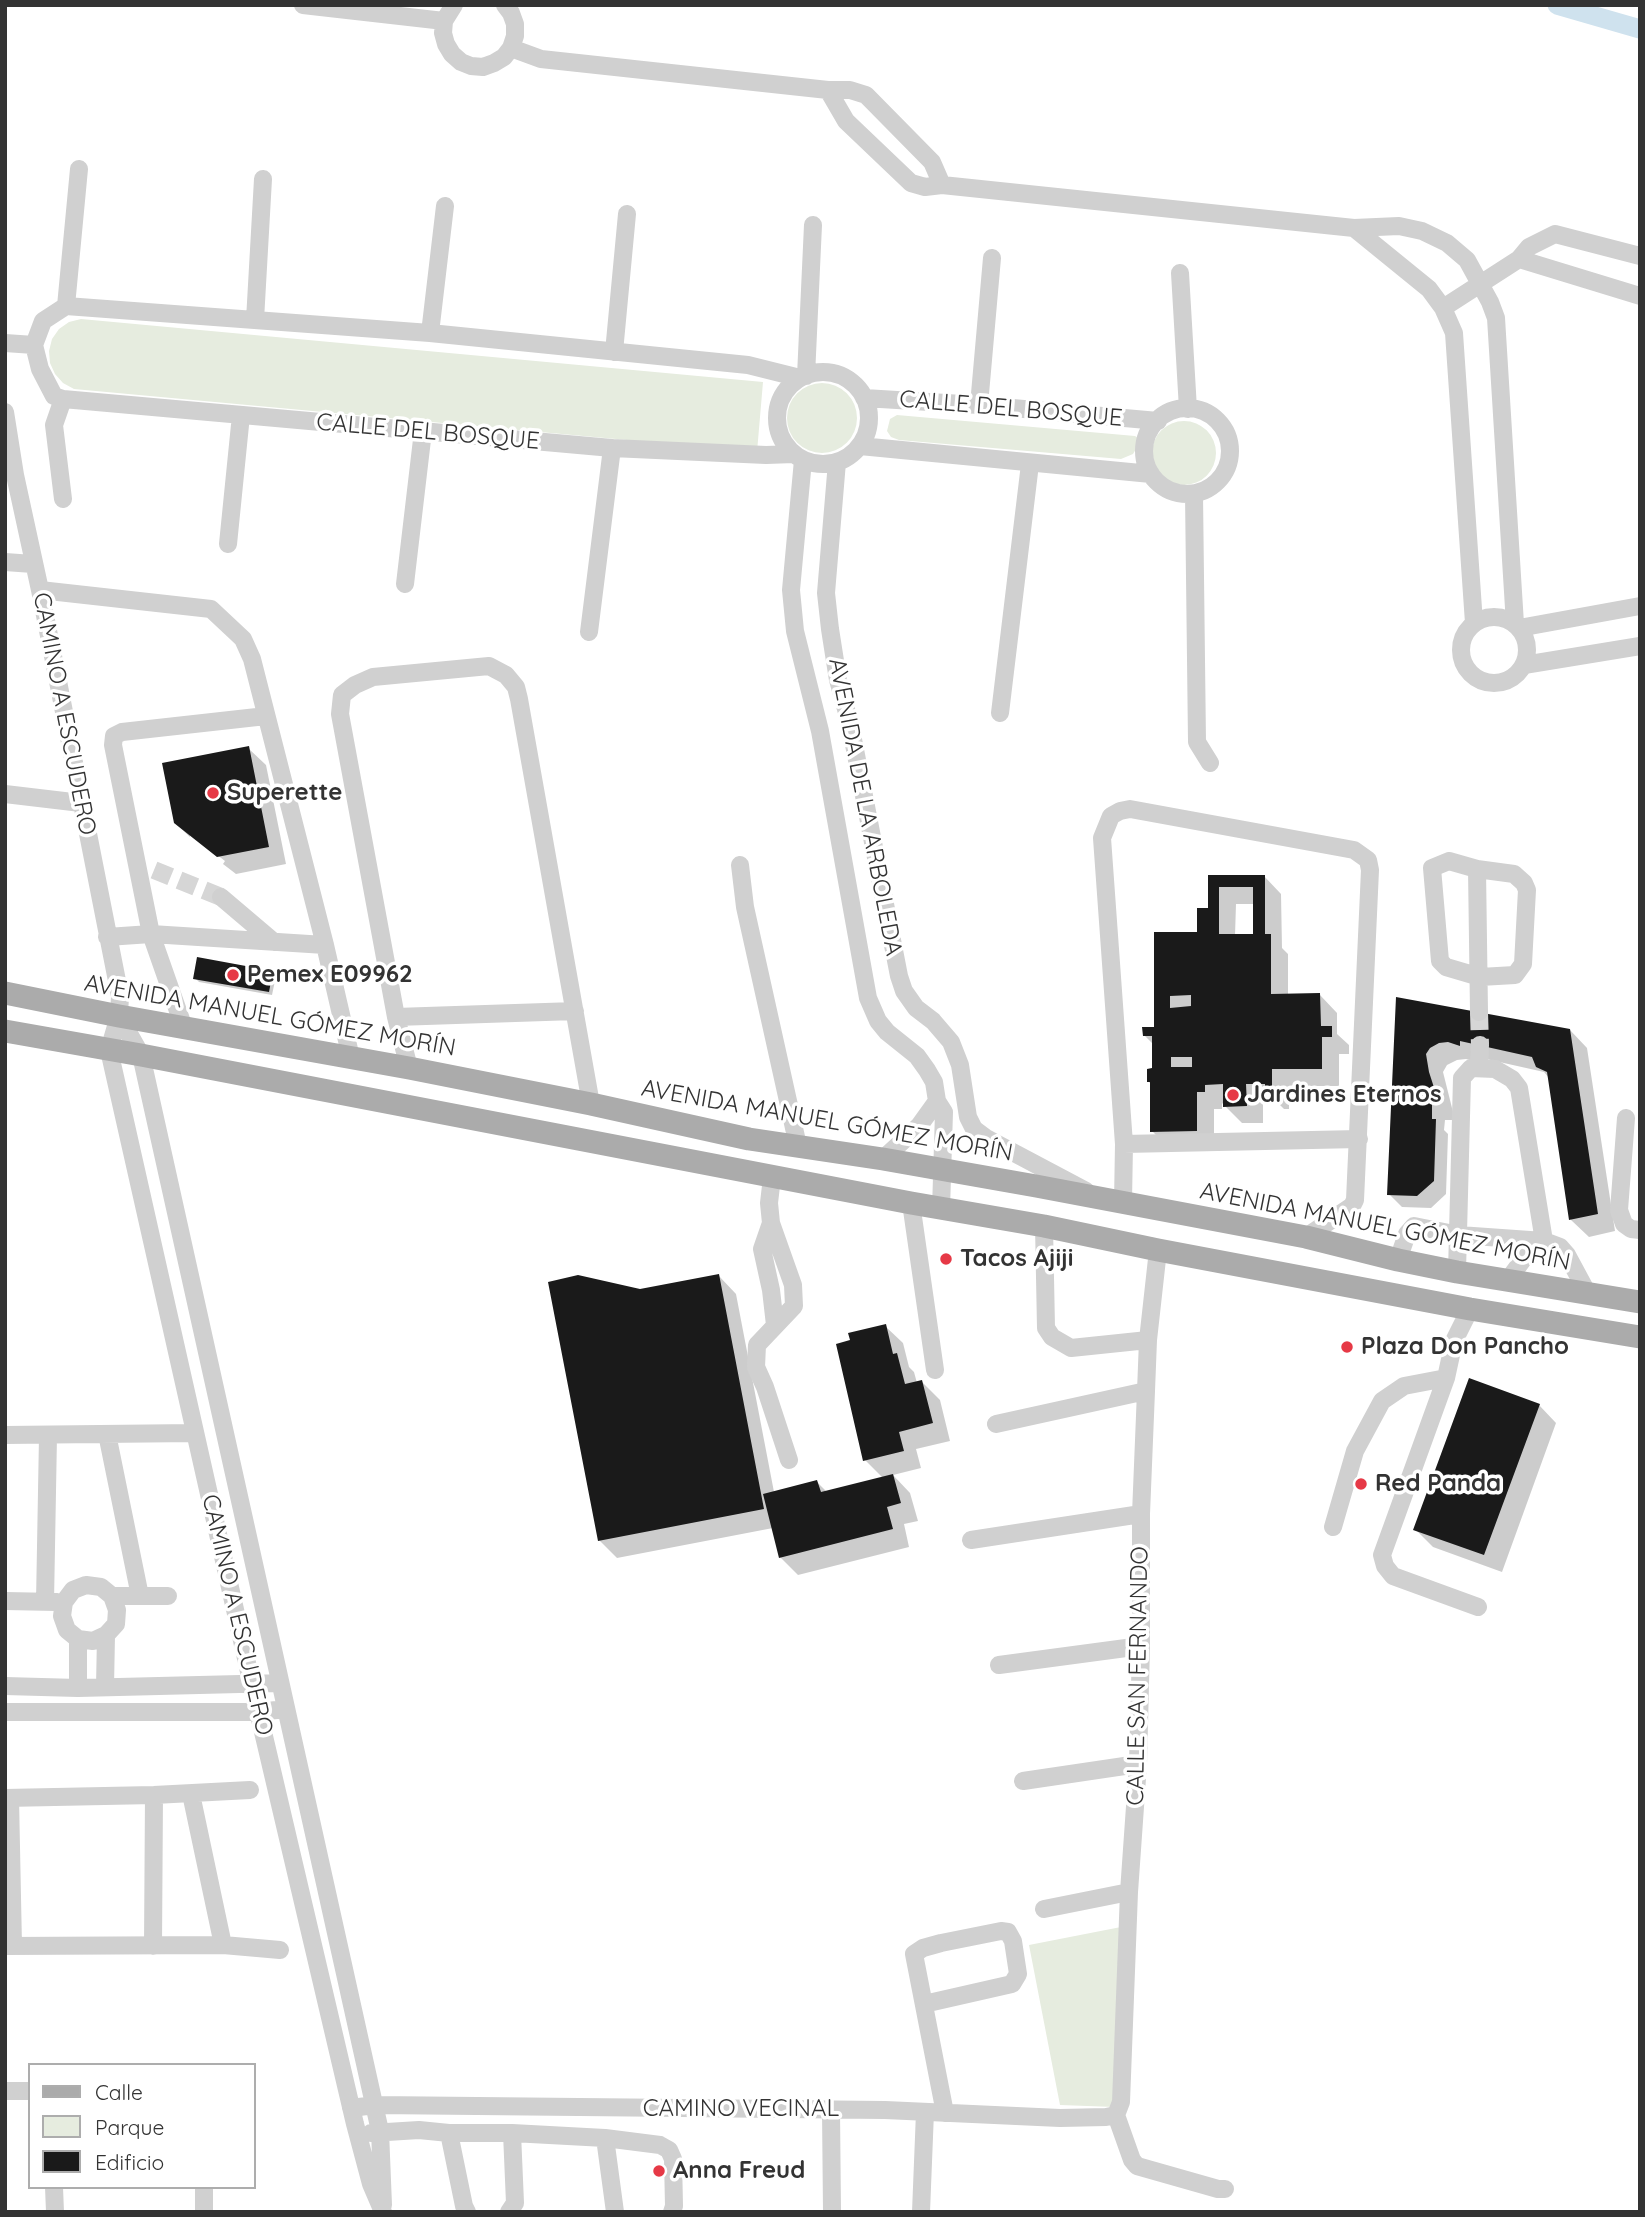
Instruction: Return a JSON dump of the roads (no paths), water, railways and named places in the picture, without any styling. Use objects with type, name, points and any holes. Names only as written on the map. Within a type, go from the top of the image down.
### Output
[{"type":"main road","name":"AVENIDA MANUEL GÓMEZ MORÍN","points":[[5,993],[409,1068],[749,1139],[883,1159],[1123,1202],[1306,1237],[1457,1272],[1640,1302]]},
{"type":"main road","points":[[5,1031],[941,1209],[1044,1226],[1470,1309],[1640,1337]]},
{"type":"street","points":[[303,5],[444,22]]},
{"type":"street","points":[[454,5],[444,22],[446,44],[461,62],[483,67],[504,57],[511,48],[515,24],[505,5]]},
{"type":"street","points":[[511,48],[541,60],[828,90],[850,89],[866,95],[932,162],[942,185]]},
{"type":"street","points":[[828,90],[846,121],[911,183],[925,187],[942,185],[1354,229],[1399,226],[1422,231],[1447,243],[1467,260],[1496,318],[1517,626],[1527,646],[1524,665]]},
{"type":"street","points":[[66,306],[79,169]]},
{"type":"street","points":[[255,320],[263,179]]},
{"type":"street","points":[[430,333],[445,206]]},
{"type":"street","points":[[614,352],[627,214]]},
{"type":"street","points":[[803,377],[813,225]]},
{"type":"street","points":[[1354,229],[1429,289],[1443,307],[1454,333],[1474,623]]},
{"type":"street","points":[[1443,307],[1519,259],[1529,247],[1555,234],[1640,256]]},
{"type":"street","points":[[979,405],[992,258]]},
{"type":"street","points":[[1519,259],[1640,296]]},
{"type":"street","points":[[1180,273],[1188,409]]},
{"type":"street","points":[[63,499],[54,425],[63,399],[54,396],[48,386],[34,345],[43,321],[66,306],[430,333],[748,365],[803,377]]},
{"type":"street","points":[[5,343],[34,345]]},
{"type":"street","points":[[817,373],[839,375],[858,388],[864,398],[868,407],[868,428],[860,446],[837,462],[814,463],[798,457],[779,433],[778,408],[790,386],[803,377],[817,373]]},
{"type":"street","name":"CALLE DEL BOSQUE","points":[[864,398],[1158,421]]},
{"type":"street","name":"CALLE DEL BOSQUE","points":[[63,399],[612,449],[798,457]]},
{"type":"street","points":[[1188,409],[1199,410],[1217,420],[1228,438],[1230,448],[1226,469],[1220,478],[1204,491],[1194,494],[1169,490],[1156,481],[1144,452],[1150,430],[1158,421],[1172,412],[1188,409]]},
{"type":"street","name":"CAMINO A ESCUDERO","points":[[5,412],[10,474],[40,590],[120,996],[119,1016],[110,1050],[195,1433],[351,2109],[371,2184],[383,2212]]},
{"type":"street","points":[[228,544],[241,415]]},
{"type":"street","points":[[405,584],[423,430]]},
{"type":"street","name":"CALLE DEL BOSQUE","points":[[860,446],[1151,474]]},
{"type":"street","points":[[589,632],[612,449]]},
{"type":"street","name":"AVENIDA DE LA ARBOLEDA","points":[[798,457],[791,590],[794,631],[820,731],[868,998],[878,1021],[887,1032],[917,1056],[928,1070],[941,1107],[941,1209]]},
{"type":"street","name":"AVENIDA DE LA ARBOLEDA","points":[[837,462],[826,593],[830,629],[892,943],[904,991],[916,1008],[933,1021],[951,1042],[960,1065],[968,1117],[974,1129]]},
{"type":"street","points":[[1000,713],[1030,464]]},
{"type":"street","points":[[1194,494],[1197,742],[1210,763]]},
{"type":"street","points":[[5,562],[33,564]]},
{"type":"street","points":[[40,590],[211,608],[243,639],[252,659],[351,1058]]},
{"type":"street","points":[[1640,606],[1517,626],[1505,619],[1484,618],[1466,631],[1460,652],[1462,663],[1476,679],[1498,683],[1508,680],[1524,665],[1640,646]]},
{"type":"street","points":[[409,1068],[396,1017],[340,714],[342,695],[355,685],[373,677],[489,666],[506,675],[516,687],[519,699],[591,1104]]},
{"type":"street","points":[[811,703],[843,700]]},
{"type":"street","points":[[184,1028],[151,934],[113,745],[114,736],[122,732],[266,716]]},
{"type":"street","points":[[5,794],[81,803]]},
{"type":"street","points":[[1123,1202],[1124,1144],[1102,838],[1111,816],[1130,809],[1354,850],[1368,860],[1370,870],[1355,1200],[1352,1206],[1306,1237]]},
{"type":"street","points":[[133,846],[154,870]]},
{"type":"street","points":[[1449,860],[1477,869],[1514,874],[1527,890],[1523,964],[1515,975],[1480,976],[1446,967],[1440,961],[1432,868],[1449,860]]},
{"type":"street","points":[[740,865],[745,907],[798,1146]]},
{"type":"street","points":[[1477,869],[1479,1012]]},
{"type":"street","points":[[221,897],[274,942]]},
{"type":"street","points":[[107,937],[151,934],[325,945]]},
{"type":"street","points":[[860,949],[892,943]]},
{"type":"street","points":[[396,1017],[575,1011]]},
{"type":"street","name":"CAMINO A ESCUDERO","points":[[119,1016],[141,1055],[375,2105],[380,2131],[383,2212]]},
{"type":"street","points":[[1479,1068],[1480,1045]]},
{"type":"street","points":[[1457,1272],[1462,1078],[1471,1069],[1495,1069],[1520,1087],[1544,1241]]},
{"type":"street","points":[[883,1159],[941,1107],[986,1138],[1095,1197]]},
{"type":"street","points":[[1626,1118],[1619,1209],[1624,1224],[1631,1229],[1640,1230]]},
{"type":"street","points":[[1124,1144],[1359,1139]]},
{"type":"street","points":[[772,1177],[769,1203],[771,1223],[793,1285],[794,1306],[757,1345],[756,1367],[789,1460]]},
{"type":"street","points":[[911,1203],[935,1370]]},
{"type":"street","points":[[1044,1226],[1046,1328],[1052,1337],[1071,1348],[1148,1340]]},
{"type":"street","points":[[1398,1260],[1407,1234],[1414,1226],[1459,1235],[1544,1241],[1560,1247],[1567,1255],[1588,1294]]},
{"type":"street","points":[[1508,1280],[1530,1250],[1544,1241]]},
{"type":"street","name":"CALLE SAN FERNANDO","points":[[1119,2108],[1138,1764],[1142,1646],[1141,1514],[1148,1340],[1158,1250]]},
{"type":"street","points":[[1470,1309],[1454,1341],[1446,1378],[1382,1555],[1385,1566],[1393,1576],[1478,1607]]},
{"type":"street","points":[[1333,1527],[1355,1451],[1382,1401],[1404,1386],[1446,1378]]},
{"type":"street","points":[[996,1424],[1146,1391]]},
{"type":"street","points":[[5,1435],[195,1433]]},
{"type":"street","points":[[107,1434],[140,1596]]},
{"type":"street","points":[[5,1601],[54,1602],[86,1585],[101,1587],[112,1596],[117,1609],[116,1624],[106,1635],[93,1641],[78,1639],[67,1630],[54,1602],[48,1436]]},
{"type":"street","points":[[971,1540],[1141,1514]]},
{"type":"street","points":[[112,1596],[168,1596]]},
{"type":"street","points":[[90,1687],[106,1635]]},
{"type":"street","points":[[78,1639],[90,1687],[90,1712]]},
{"type":"street","points":[[999,1665],[1142,1646]]},
{"type":"street","points":[[5,1686],[280,1683]]},
{"type":"street","points":[[5,1712],[259,1712],[285,1709]]},
{"type":"street","points":[[1023,1781],[1138,1764]]},
{"type":"street","points":[[250,1790],[154,1796],[8,1798],[9,1946],[223,1945],[280,1950]]},
{"type":"street","points":[[191,1794],[223,1945]]},
{"type":"street","points":[[153,1946],[154,1796]]},
{"type":"street","points":[[1044,1909],[1129,1892]]},
{"type":"street","points":[[924,2004],[1012,1984],[1018,1974],[1013,1941],[1008,1932],[1001,1931],[942,1943],[923,1948],[914,1954],[945,2113]]},
{"type":"street","points":[[5,2091],[28,2091]]},
{"type":"street","name":"CAMINO VECINAL","points":[[351,2109],[375,2105],[831,2110],[1060,2118],[1106,2117],[1119,2108]]},
{"type":"street","points":[[1119,2108],[1132,2160],[1137,2166],[1225,2189]]},
{"type":"street","points":[[831,2110],[832,2212]]},
{"type":"street","points":[[921,2212],[925,2112]]},
{"type":"street","points":[[358,2135],[380,2131],[419,2130],[512,2133],[605,2138],[660,2145],[669,2150],[673,2159],[672,2212]]},
{"type":"street","points":[[449,2133],[467,2212]]},
{"type":"street","points":[[509,2212],[515,2203],[512,2133]]},
{"type":"street","points":[[605,2138],[615,2212]]},
{"type":"street","points":[[54,2189],[55,2212]]},
{"type":"street","points":[[204,2189],[204,2212]]},
{"type":"waterway","points":[[1557,5],[1640,29]]},
{"type":"tunnel","points":[[154,870],[221,897]]},
{"type":"tunnel","points":[[1479,1012],[1480,1045]]},
{"type":"place","name":"Superette","points":[[213,793]]},
{"type":"place","name":"Pemex E09962","points":[[233,975]]},
{"type":"place","name":"Jardines Eternos","points":[[1233,1095]]},
{"type":"place","name":"Tacos Ajiji","points":[[946,1259]]},
{"type":"place","name":"Plaza Don Pancho","points":[[1347,1347]]},
{"type":"place","name":"Red Panda","points":[[1361,1484]]},
{"type":"place","name":"Anna Freud","points":[[659,2171]]}]
